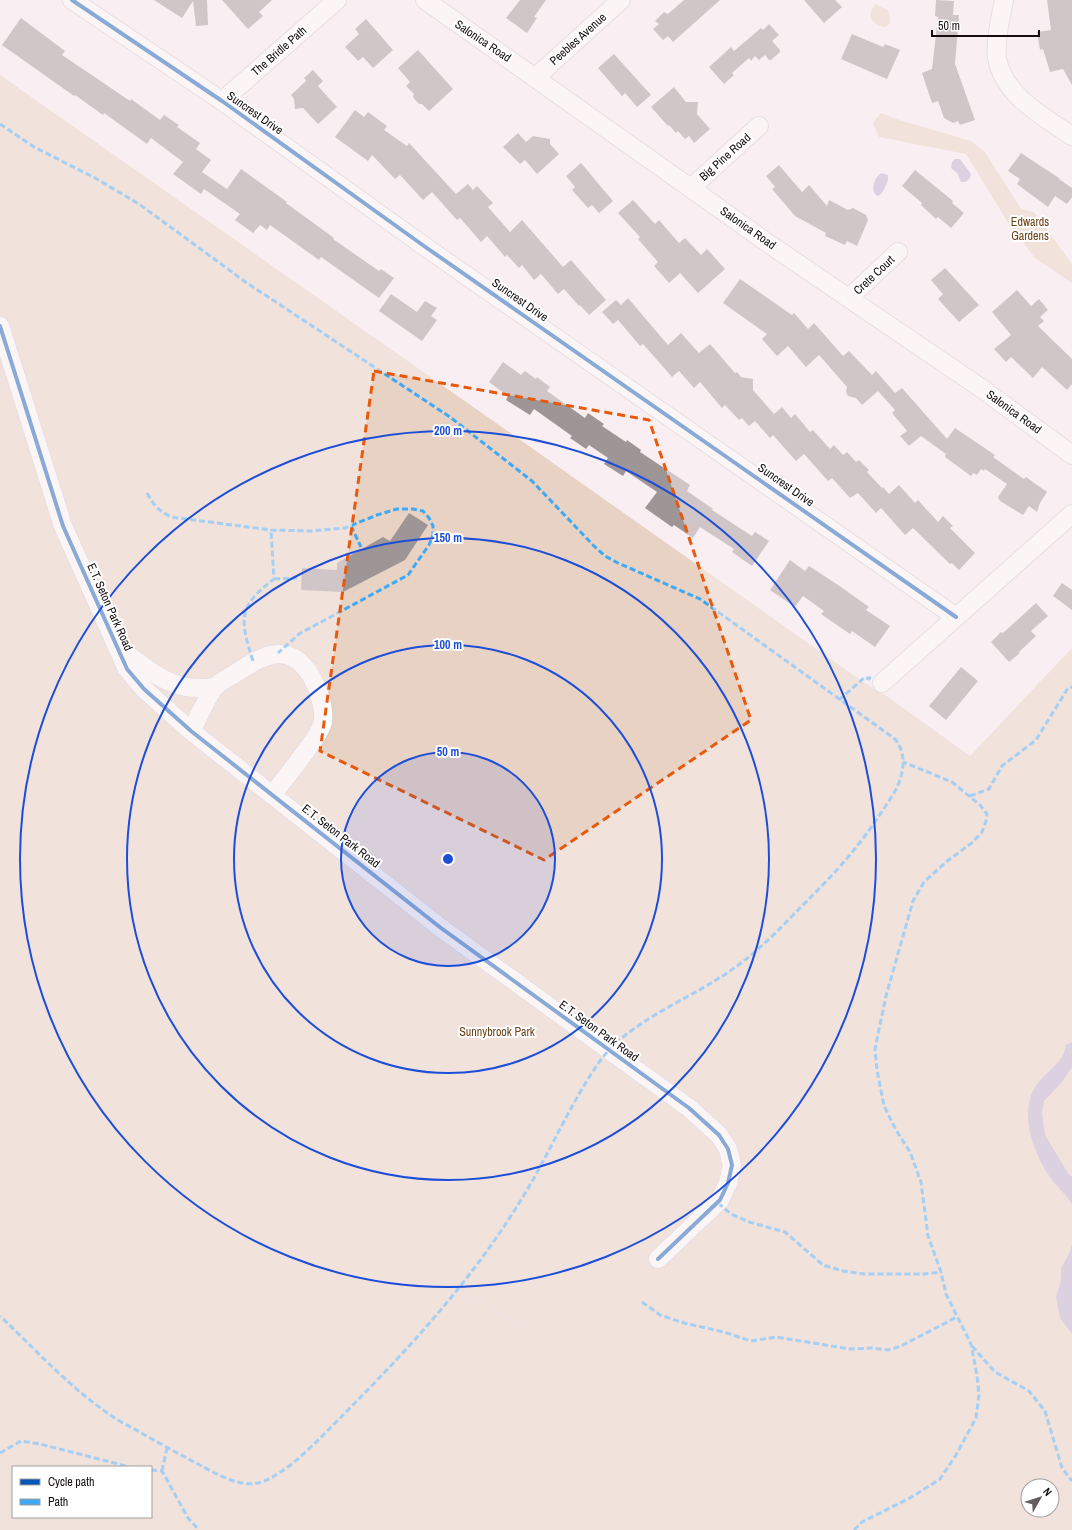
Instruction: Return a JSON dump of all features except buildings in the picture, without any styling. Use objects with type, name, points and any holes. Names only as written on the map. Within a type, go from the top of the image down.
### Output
[{"type":"street","name":"Suncrest Drive","points":[[72,0],[222,101],[437,255],[956,617]]},
{"type":"street","name":"The Bridle Path","points":[[222,101],[337,0]]},
{"type":"street","name":"Salonica Road","points":[[425,0],[691,188],[988,393],[1072,455]]},
{"type":"street","name":"Peebles Avenue","points":[[536,77],[621,0]]},
{"type":"street","points":[[1004,0],[1000,22],[997,57],[1001,71],[1020,99],[1072,136]]},
{"type":"street","name":"Big Pine Road","points":[[691,188],[759,126]]},
{"type":"street","name":"Crete Court","points":[[849,298],[898,252]]},
{"type":"street","name":"E.T. Seton Park Road","points":[[0,326],[63,526],[127,669],[144,689],[191,731],[273,794],[441,928],[689,1108],[719,1135],[728,1149],[732,1165],[728,1183],[720,1200],[658,1259]]},
{"type":"street","points":[[882,683],[1072,514]]},
{"type":"street","points":[[116,645],[158,676],[171,683],[185,687],[215,687]]},
{"type":"street","points":[[191,731],[215,687],[254,661],[278,653],[294,658],[306,669],[315,683],[322,709],[323,723],[316,737],[273,794]]},
{"type":"path","points":[[458,1288],[503,1315],[519,1327]]},
{"type":"highlighted area","points":[[374,371],[649,420],[751,720],[544,860],[320,751]]},
{"type":"green space","points":[[876,4],[888,10],[890,23],[886,27],[877,25],[872,19],[871,12]]},
{"type":"green space","name":"Sunnybrook Park","points":[[0,75],[970,756],[1072,648],[1072,1530],[0,1530]]},
{"type":"green space","name":"Edwards Gardens","points":[[881,113],[896,119],[971,141],[985,152],[1021,209],[1034,212],[1072,264],[1072,283],[1035,258],[1007,221],[966,154],[879,137],[873,123]]},
{"type":"shaded area","points":[[955,159],[960,159],[971,174],[970,178],[966,182],[961,182],[957,173],[951,168],[952,162]]},
{"type":"shaded area","points":[[881,173],[888,175],[888,181],[883,192],[879,196],[874,192],[873,186],[875,180]]},
{"type":"shaded area","points":[[1072,1042],[1072,1067],[1062,1082],[1044,1101],[1042,1113],[1045,1135],[1068,1173],[1072,1177],[1072,1204],[1047,1173],[1037,1154],[1030,1132],[1028,1109],[1030,1099],[1037,1084],[1059,1061],[1066,1045]]},
{"type":"shaded area","points":[[1072,1245],[1072,1334],[1060,1318],[1056,1297],[1061,1281],[1061,1268]]},
{"type":"marked path","points":[[0,124],[34,147],[95,178],[139,204],[247,283],[450,417],[532,481],[605,556],[700,599],[895,739],[899,745],[903,757],[903,769],[897,788],[880,815],[861,841],[830,877],[773,935],[748,958],[730,971],[643,1022],[612,1047],[600,1061],[589,1078],[531,1183],[502,1230],[460,1286],[415,1340],[367,1391],[292,1464],[269,1479],[250,1484],[226,1478],[115,1418],[80,1392],[0,1316]]},
{"type":"marked path","points":[[147,493],[157,507],[171,517],[271,530],[311,531],[345,528],[377,515],[397,509],[413,509],[423,511],[429,518],[433,526],[433,535],[429,545],[408,575],[299,634],[278,653]]},
{"type":"marked path","points":[[351,526],[361,547]]},
{"type":"marked path","points":[[253,661],[244,624],[245,615],[253,598],[274,579],[271,530]]},
{"type":"marked path","points":[[274,579],[297,578]]},
{"type":"marked path","points":[[839,700],[865,677],[869,679],[871,675]]},
{"type":"marked path","points":[[970,796],[989,789],[1002,766],[1036,740],[1068,688],[1072,687]]},
{"type":"marked path","points":[[854,1530],[862,1522],[910,1498],[940,1479],[956,1455],[976,1418],[979,1395],[971,1344],[946,1294],[941,1272],[928,1236],[921,1182],[910,1152],[896,1130],[884,1106],[877,1070],[875,1049],[886,996],[913,901],[924,882],[946,862],[973,842],[982,832],[987,814],[980,805],[952,782],[903,762]]},
{"type":"marked path","points":[[718,1203],[731,1214],[749,1222],[785,1232],[823,1265],[843,1271],[864,1274],[924,1274],[941,1272]]},
{"type":"marked path","points":[[642,1302],[660,1315],[684,1323],[724,1332],[751,1341],[776,1337],[850,1349],[872,1348],[888,1350],[901,1346],[957,1317]]},
{"type":"marked path","points":[[972,1346],[995,1372],[1029,1391],[1045,1411],[1062,1468],[1072,1481]]},
{"type":"marked path","points":[[0,1453],[21,1441],[40,1444],[126,1466]]},
{"type":"marked path","points":[[162,1471],[167,1448]]},
{"type":"marked path","points":[[152,1470],[162,1471],[188,1518],[199,1530]]},
{"type":"cycle path","points":[[72,0],[222,101],[424,246],[956,617]]},
{"type":"cycle path","points":[[0,326],[63,526],[127,669],[144,689],[191,731],[441,928],[689,1108],[719,1135],[728,1149],[732,1165],[728,1183],[720,1200],[658,1259]]}]
